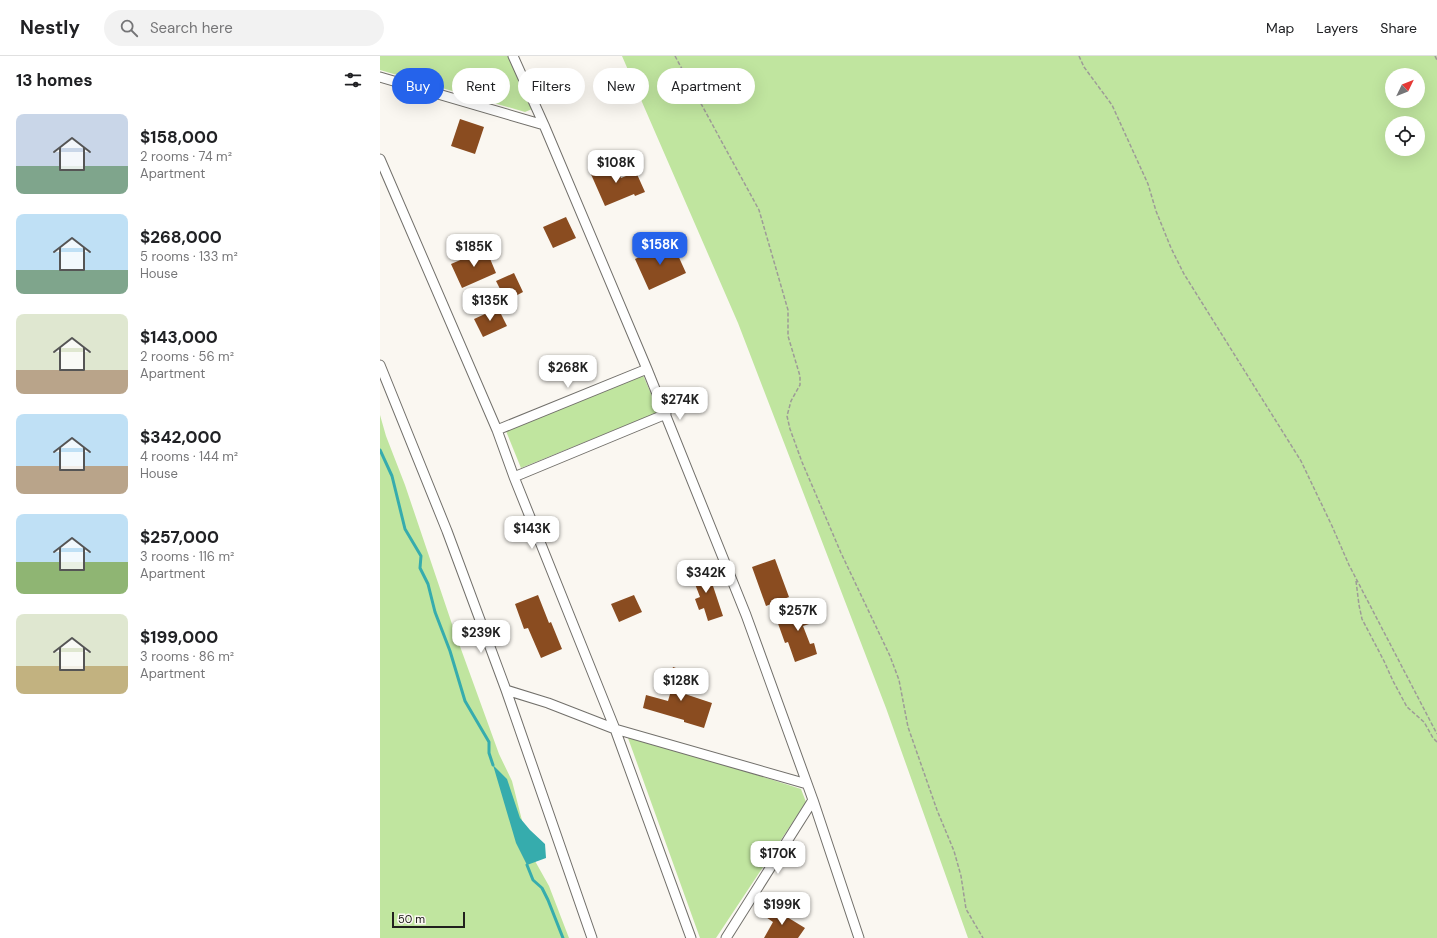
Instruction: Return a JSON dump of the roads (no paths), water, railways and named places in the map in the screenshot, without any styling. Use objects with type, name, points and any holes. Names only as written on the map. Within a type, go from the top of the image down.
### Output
[{"type":"street","points":[[513,56],[544,125],[666,414],[746,615],[813,800],[859,938]]},
{"type":"street","points":[[380,77],[544,125]]},
{"type":"street","points":[[380,159],[497,430],[514,477],[615,729],[691,938]]},
{"type":"street","points":[[380,365],[447,531],[506,690],[592,938]]},
{"type":"street","points":[[497,430],[647,369]]},
{"type":"street","points":[[514,477],[666,414]]},
{"type":"street","points":[[506,690],[548,703],[615,729],[807,784]]},
{"type":"street","points":[[726,938],[813,800]]},
{"type":"water","points":[[493,765],[507,779],[520,818],[545,844],[546,858],[527,865],[516,843]]},
{"type":"waterway","points":[[380,450],[392,476],[405,529],[421,556],[420,568],[428,584],[435,612],[450,651],[465,701],[489,742],[489,753],[493,765]]},
{"type":"waterway","points":[[527,865],[533,880],[542,888],[548,900],[563,938]]}]
